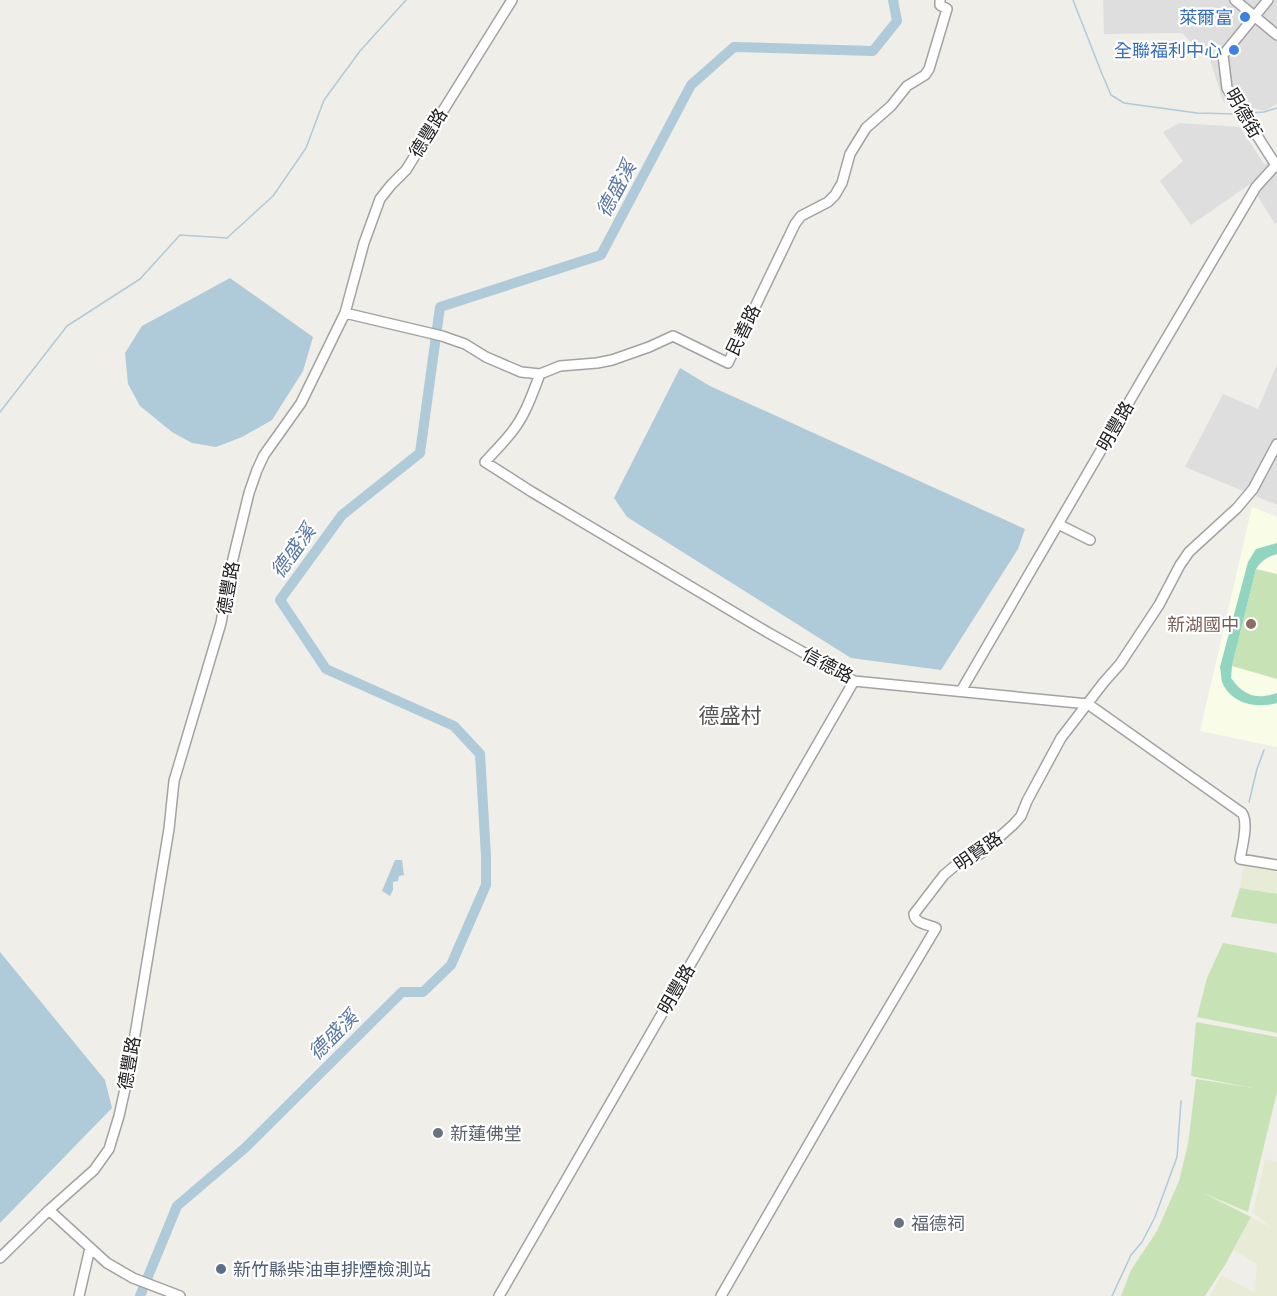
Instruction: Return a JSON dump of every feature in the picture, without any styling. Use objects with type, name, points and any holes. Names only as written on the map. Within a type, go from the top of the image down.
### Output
[{"type":"street","name":"德豐路","points":[[0,1258],[94,1170],[109,1149],[129,1071],[169,828],[174,781],[221,623],[230,571],[256,470],[301,403],[345,312],[364,243],[380,200],[406,170],[512,0]]},
{"type":"street","name":"民善路","points":[[345,312],[442,336],[465,344],[486,357],[521,372],[540,374],[560,366],[612,360],[673,336],[728,363],[795,224],[801,216],[828,202],[835,195],[842,183],[850,154],[866,128],[891,106],[907,86],[925,75],[929,69],[946,9],[940,5],[940,0]]},
{"type":"street","points":[[1235,0],[1277,35]]},
{"type":"street","name":"明德街","points":[[1268,0],[1223,55],[1227,88],[1276,166]]},
{"type":"street","name":"明豐路","points":[[962,691],[1256,187],[1276,166]]},
{"type":"street","name":"信德路","points":[[540,374],[520,420],[511,434],[485,462],[767,632],[854,681],[1088,704],[1242,813],[1245,826],[1240,859],[1277,865]]},
{"type":"street","name":"明賢路","points":[[721,1296],[936,928],[916,921],[914,914],[944,875],[957,864],[985,850],[1021,816],[1061,738],[1120,664],[1160,605],[1180,565],[1189,552],[1237,508],[1253,489],[1277,444]]},
{"type":"street","points":[[1058,524],[1090,540]]},
{"type":"street","name":"明豐路","points":[[499,1296],[854,681]]},
{"type":"street","points":[[49,1210],[108,1263],[133,1278],[180,1296]]},
{"type":"street","points":[[79,1296],[90,1248]]},
{"type":"shaded area","points":[[1103,0],[1277,0],[1277,104],[1265,111],[1223,101],[1210,60],[1182,33],[1104,34]]},
{"type":"shaded area","points":[[1179,123],[1240,127],[1264,164],[1277,161],[1277,222],[1275,224],[1250,184],[1191,225],[1160,181],[1183,161],[1163,132]]},
{"type":"shaded area","points":[[1277,364],[1277,505],[1185,467],[1223,394],[1258,409]]},
{"type":"shaded area","name":"新湖國中","points":[[1252,507],[1277,517],[1277,747],[1200,731]]},
{"type":"shaded area","points":[[1244,862],[1277,869],[1277,894],[1240,888]]},
{"type":"shaded area","points":[[1265,1159],[1277,1162],[1277,1296],[1210,1296],[1221,1275],[1255,1293],[1257,1264],[1234,1250],[1251,1217],[1272,1228],[1253,1213]]},
{"type":"green space","points":[[1277,543],[1277,554],[1265,559],[1256,569],[1232,666],[1231,678],[1246,693],[1263,696],[1277,693],[1277,703],[1253,705],[1238,700],[1226,689],[1222,682],[1220,667],[1248,562],[1256,549]]},
{"type":"green space","points":[[1256,569],[1277,574],[1277,679],[1232,666]]},
{"type":"green space","points":[[1240,888],[1277,894],[1277,924],[1231,917]]},
{"type":"green space","points":[[1223,943],[1277,953],[1277,1033],[1197,1017],[1207,978]]},
{"type":"green space","points":[[1196,1022],[1277,1037],[1277,1092],[1248,1212],[1203,1193],[1251,1217],[1205,1296],[1121,1296],[1131,1270],[1157,1231],[1179,1181],[1188,1144],[1196,1079],[1253,1088],[1191,1076]]},
{"type":"water","points":[[230,278],[313,337],[303,371],[272,420],[242,437],[216,447],[192,443],[172,432],[140,406],[128,384],[125,353],[142,326]]},
{"type":"water","points":[[680,368],[710,386],[1025,529],[1018,549],[941,670],[851,658],[627,517],[614,498]]},
{"type":"water","points":[[395,860],[402,860],[404,875],[399,876],[398,881],[393,882],[390,896],[382,891]]},
{"type":"water","points":[[0,952],[105,1080],[112,1108],[0,1223]]},
{"type":"waterway","points":[[0,412],[67,326],[140,279],[180,235],[227,238],[273,196],[306,148],[324,100],[360,51],[406,0]]},
{"type":"waterway","name":"德盛溪","points":[[140,1296],[177,1206],[245,1148],[402,992],[423,992],[451,965],[486,885],[480,754],[454,726],[326,669],[280,600],[342,515],[420,453],[440,307],[601,255],[691,85],[734,47],[873,51],[897,21],[893,0]]},
{"type":"waterway","points":[[1073,0],[1111,95],[1124,103],[1197,113],[1237,114]]},
{"type":"waterway","points":[[1249,113],[1277,108]]},
{"type":"waterway","points":[[1249,802],[1264,750]]},
{"type":"waterway","points":[[1112,1296],[1131,1255],[1142,1242],[1155,1217],[1177,1157],[1181,1101]]},
{"type":"place","name":"萊爾富","points":[[1245,17]]},
{"type":"place","name":"全聯福利中心","points":[[1234,50]]},
{"type":"place","name":"新湖國中","points":[[1251,624]]},
{"type":"place","name":"新蓮佛堂","points":[[438,1133]]},
{"type":"place","name":"福德祠","points":[[899,1223]]},
{"type":"place","name":"新竹縣柴油車排煙檢測站","points":[[221,1269]]},
{"type":"district","name":"德盛村","points":[[730,715]]}]
